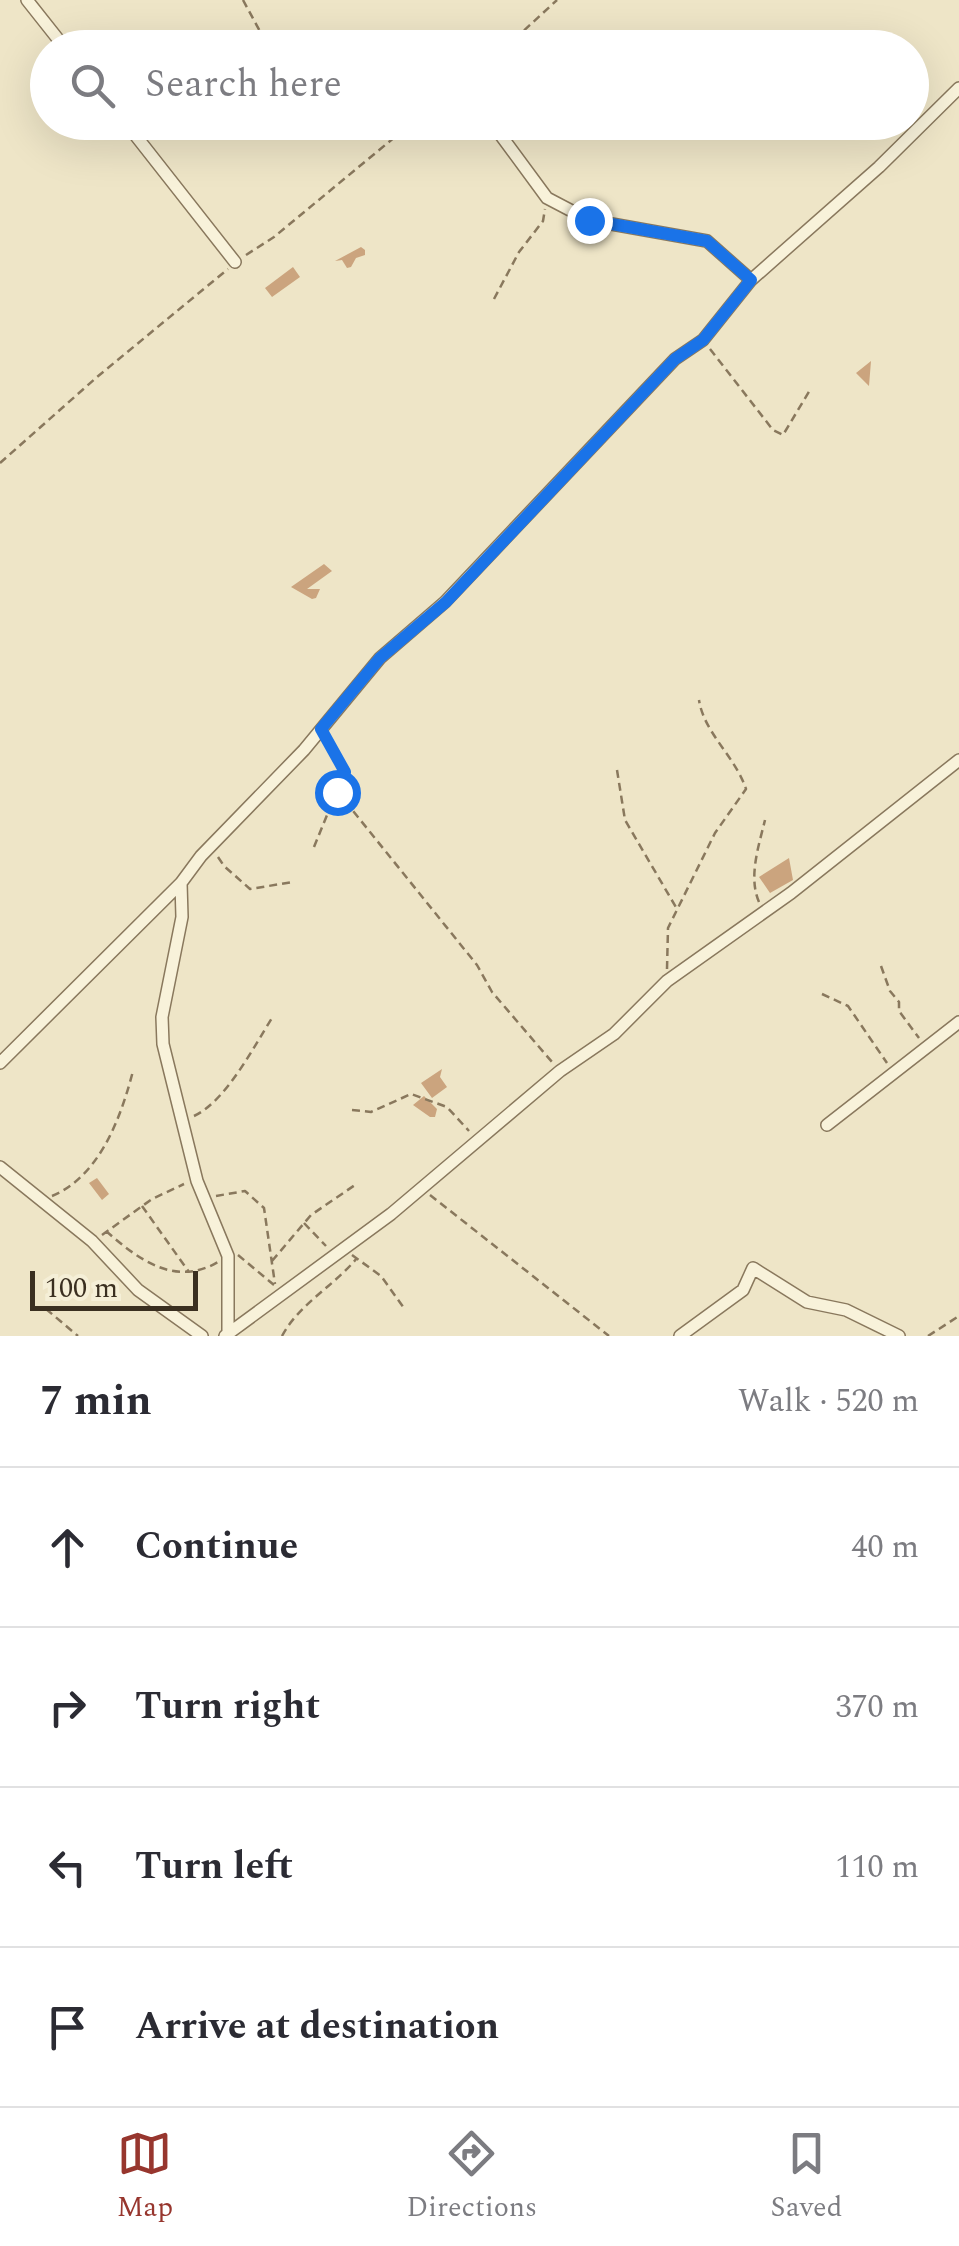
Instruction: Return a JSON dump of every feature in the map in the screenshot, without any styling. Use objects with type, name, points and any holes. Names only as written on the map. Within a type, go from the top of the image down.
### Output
[{"type":"street","points":[[28,0],[51,30]]},
{"type":"street","points":[[929,118],[959,88]]},
{"type":"street","points":[[139,140],[236,262]]},
{"type":"street","points":[[504,140],[547,198],[589,220],[707,241],[751,280]]},
{"type":"street","points":[[0,1064],[181,883],[380,658],[446,602],[675,359],[703,340],[751,280],[906,140]]},
{"type":"street","points":[[227,1335],[279,1289],[337,1252],[424,1186],[560,1071],[614,1034],[667,980],[764,912],[959,760]]},
{"type":"street","points":[[181,883],[182,917],[162,1032],[198,1181],[228,1256],[227,1335]]},
{"type":"street","points":[[827,1125],[959,1022]]},
{"type":"street","points":[[0,1166],[92,1241],[138,1290],[202,1336]]},
{"type":"street","points":[[680,1336],[742,1290],[754,1268],[807,1302],[846,1310],[899,1336]]},
{"type":"path","points":[[243,0],[259,30]]},
{"type":"path","points":[[524,30],[557,0]]},
{"type":"path","points":[[0,463],[97,376],[391,140]]},
{"type":"path","points":[[494,299],[543,221],[547,198]]},
{"type":"path","points":[[703,340],[772,430],[782,435],[810,390]]},
{"type":"path","points":[[667,980],[668,928],[716,833],[746,789],[738,767],[702,716],[699,700]]},
{"type":"path","points":[[314,847],[345,772],[321,729]]},
{"type":"path","points":[[617,770],[625,820],[677,910]]},
{"type":"path","points":[[337,792],[476,965],[492,992],[560,1071]]},
{"type":"path","points":[[764,912],[755,892],[756,854],[765,820]]},
{"type":"path","points":[[212,847],[224,866],[250,888],[293,882]]},
{"type":"path","points":[[880,966],[899,1002],[899,1011],[927,1046]]},
{"type":"path","points":[[822,994],[848,1006],[894,1072]]},
{"type":"path","points":[[183,1120],[210,1104],[234,1076],[272,1018]]},
{"type":"path","points":[[41,1198],[67,1189],[90,1168],[110,1135],[133,1071]]},
{"type":"path","points":[[352,1110],[372,1112],[411,1094],[447,1107],[478,1140]]},
{"type":"path","points":[[92,1241],[180,1184],[198,1181]]},
{"type":"path","points":[[271,1262],[318,1208],[355,1184]]},
{"type":"path","points":[[424,1186],[432,1197],[484,1239],[497,1244],[609,1336]]},
{"type":"path","points":[[205,1202],[236,1190],[258,1200],[267,1217],[271,1262],[279,1289]]},
{"type":"path","points":[[142,1206],[190,1273]]},
{"type":"path","points":[[304,1222],[337,1252],[357,1258],[381,1276],[404,1308]]},
{"type":"path","points":[[106,1232],[150,1264],[168,1272],[190,1273],[228,1256]]},
{"type":"path","points":[[221,1238],[258,1275],[279,1289]]},
{"type":"path","points":[[282,1336],[297,1314],[340,1280],[357,1258]]},
{"type":"path","points":[[46,1309],[78,1336]]},
{"type":"path","points":[[928,1336],[959,1316]]},
{"type":"building","points":[[361,247],[365,255],[356,258],[351,267],[347,268],[342,260],[335,261]]},
{"type":"building","points":[[293,267],[300,277],[272,297],[265,288]]},
{"type":"building","points":[[871,361],[869,386],[856,373]]},
{"type":"building","points":[[324,564],[332,571],[307,589],[320,589],[316,598],[291,587]]},
{"type":"building","points":[[789,858],[793,880],[770,893],[759,877]]},
{"type":"building","points":[[442,1069],[440,1077],[447,1087],[432,1098],[421,1083]]},
{"type":"building","points":[[424,1096],[437,1109],[435,1117],[413,1105]]},
{"type":"building","points":[[97,1178],[109,1194],[102,1200],[89,1183]]},
{"type":"route","points":[[337,792],[345,772],[321,729],[380,658],[446,602],[675,359],[703,340],[751,280],[707,241],[589,220]]}]
